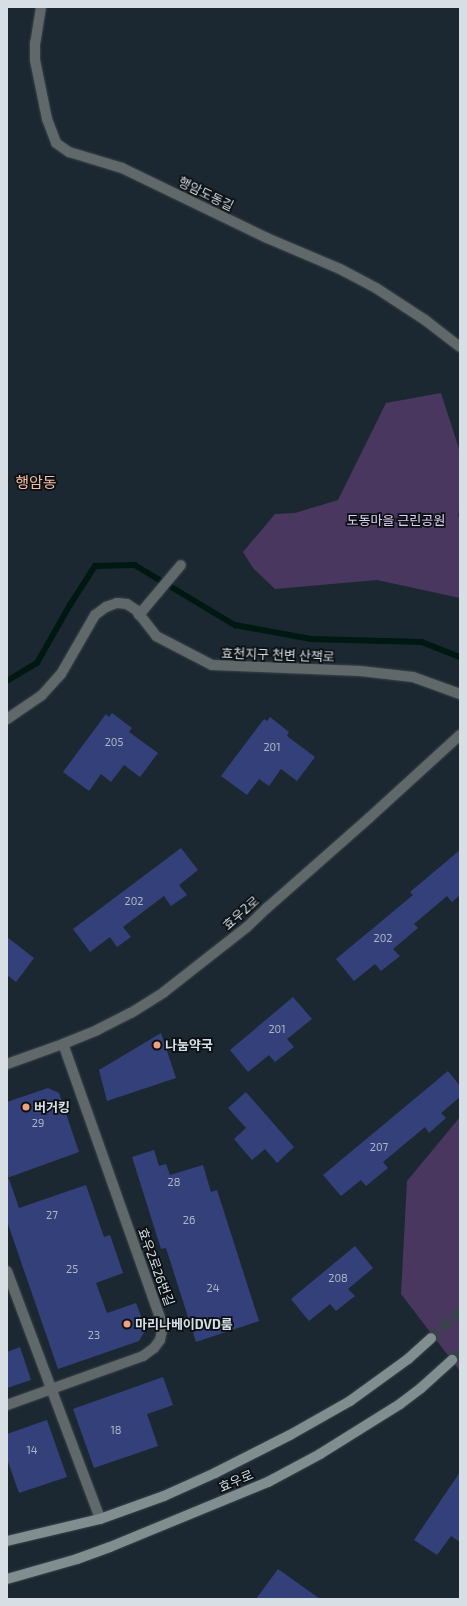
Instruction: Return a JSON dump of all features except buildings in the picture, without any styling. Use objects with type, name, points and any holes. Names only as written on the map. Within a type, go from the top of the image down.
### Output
[{"type":"main road","name":"효우로","points":[[7,1541],[100,1519],[164,1496],[216,1473],[290,1435],[350,1400],[378,1382],[431,1338]]},
{"type":"main road","name":"효우로","points":[[7,1579],[77,1559],[104,1549],[268,1482],[320,1454],[400,1404],[421,1388],[452,1360]]},
{"type":"street","name":"행암도동길","points":[[41,7],[35,43],[35,60],[47,119],[56,143],[69,152],[122,168],[267,238],[340,269],[382,292],[425,320],[460,347]]},
{"type":"street","points":[[139,615],[181,565]]},
{"type":"street","name":"효천지구 천변 산책로","points":[[7,719],[42,695],[61,674],[95,615],[106,607],[116,603],[127,604],[136,610],[156,636],[212,665],[360,671],[413,677],[456,692]]},
{"type":"street","name":"효우2로","points":[[7,1064],[63,1044],[131,1013],[164,992],[247,927],[460,735]]},
{"type":"street","name":"효우2로26번길","points":[[7,1405],[143,1356],[154,1348],[160,1340],[163,1326],[63,1044]]},
{"type":"street","points":[[7,1271],[100,1519]]},
{"type":"green space","name":"도동마을 근린공원","points":[[441,393],[460,452],[460,503],[458,516],[460,518],[460,598],[377,580],[275,589],[253,568],[243,552],[275,514],[295,513],[338,500],[386,403]]},
{"type":"green space","points":[[460,1117],[460,1371],[401,1294],[407,1181]]},
{"type":"waterway","points":[[7,681],[37,663],[70,605],[95,566],[135,565],[235,625],[311,639],[422,642],[460,657]]},
{"type":"tunnel","points":[[431,1338],[460,1311]]},
{"type":"tunnel","points":[[452,1360],[460,1353]]},
{"type":"place","name":"나눔약국","points":[[157,1045]]},
{"type":"place","name":"버거킹","points":[[26,1107]]},
{"type":"place","name":"마리나베이DVD룸","points":[[127,1324]]},
{"type":"district","name":"행암동","points":[[36,483]]}]
